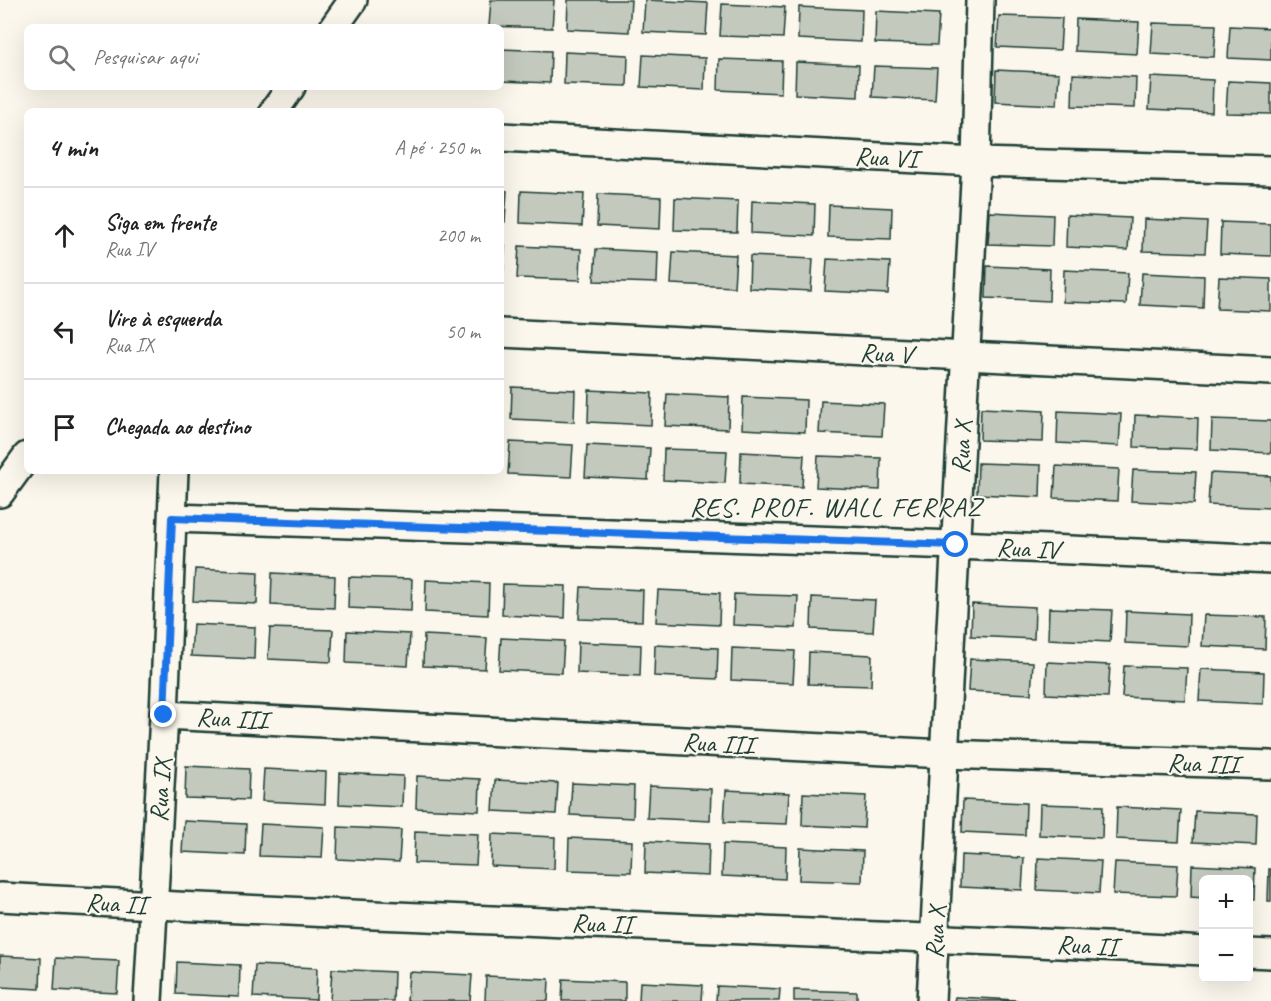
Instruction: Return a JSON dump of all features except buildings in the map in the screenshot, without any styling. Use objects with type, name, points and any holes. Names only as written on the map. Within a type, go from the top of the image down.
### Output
[{"type":"street","points":[[336,24],[353,0]]},
{"type":"street","name":"Rua X","points":[[932,1001],[976,162],[980,0]]},
{"type":"street","points":[[276,108],[289,90]]},
{"type":"street","name":"Rua VI","points":[[504,137],[976,162],[1271,170]]},
{"type":"street","name":"Rua V","points":[[504,333],[1271,371]]},
{"type":"street","points":[[0,493],[24,460]]},
{"type":"street","name":"Rua IX","points":[[148,1001],[164,715],[174,474]]},
{"type":"street","name":"Rua IV","points":[[172,518],[956,545],[1271,559]]},
{"type":"street","name":"Rua III","points":[[164,715],[945,754],[1271,765]]},
{"type":"street","name":"Rua II","points":[[0,897],[935,937],[1199,951]]},
{"type":"street","points":[[1253,953],[1271,954]]},
{"type":"district","name":"RES. PROF. WALL FERRAZ","points":[[836,507]]},
{"type":"route","points":[[164,715],[172,518],[956,545]]}]
